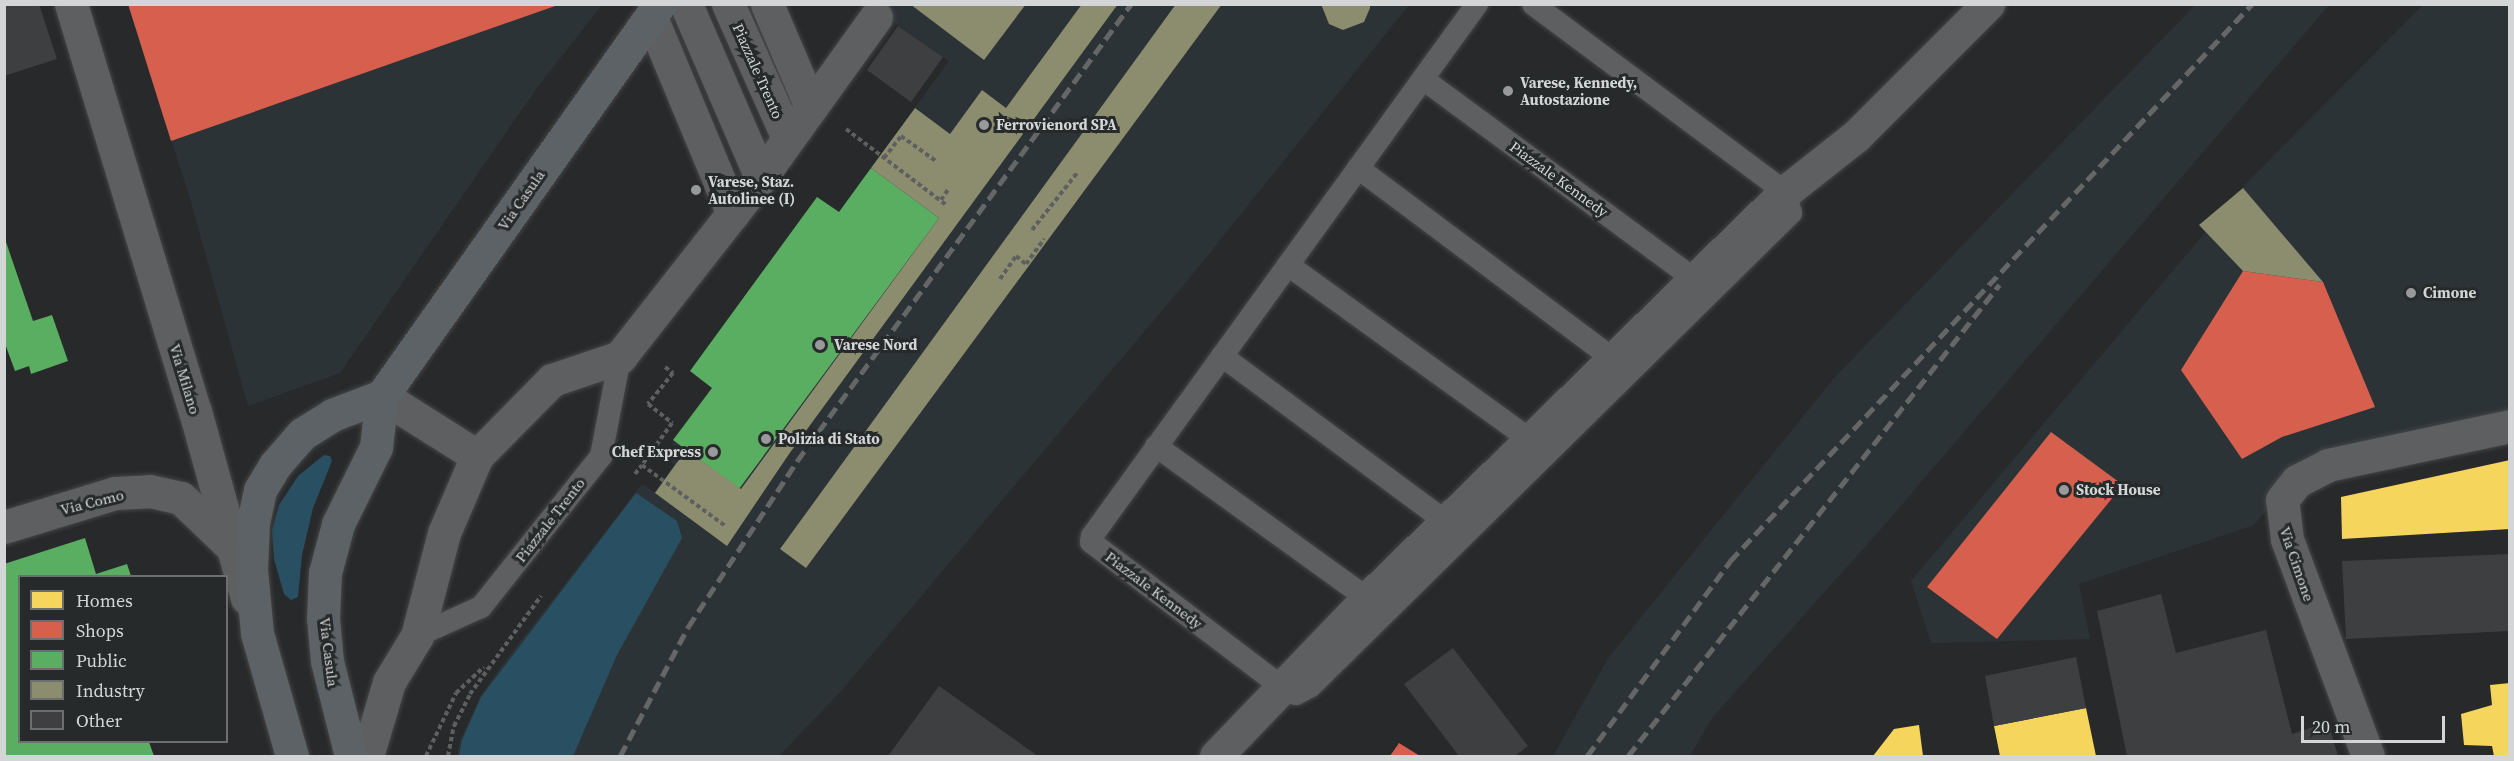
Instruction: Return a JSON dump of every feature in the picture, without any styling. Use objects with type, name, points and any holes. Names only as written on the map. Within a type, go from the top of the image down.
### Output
[{"type":"main road","name":"Via Casula","points":[[351,756],[336,703],[323,618],[325,573],[338,524],[376,447],[382,396],[656,11]]},
{"type":"main road","points":[[257,633],[251,569],[253,523],[260,490],[275,465],[302,434],[332,415],[382,396]]},
{"type":"main road","name":"Via Milano","points":[[257,633],[292,756]]},
{"type":"street","name":"Via Milano","points":[[71,4],[257,633]]},
{"type":"street","points":[[686,4],[761,177]]},
{"type":"street","name":"Piazzale Trento","points":[[728,4],[788,138]]},
{"type":"street","points":[[767,4],[811,107]]},
{"type":"street","points":[[1216,756],[1280,686],[1376,605],[1704,286],[1785,192],[1856,136],[1988,4]]},
{"type":"street","points":[[656,11],[733,214]]},
{"type":"street","name":"Piazzale Trento","points":[[626,350],[761,177],[876,17]]},
{"type":"street","points":[[366,756],[389,682],[417,636],[444,533],[477,456],[552,380],[626,350]]},
{"type":"street","points":[[382,396],[477,456]]},
{"type":"street","name":"Via Cimone","points":[[2368,756],[2287,539],[2282,500],[2297,481],[2328,465],[2510,426]]},
{"type":"street","name":"Via Como","points":[[4,527],[115,493],[150,491],[181,498],[233,548]]},
{"type":"lane","name":"Piazzale Kennedy","points":[[1280,686],[1091,543],[1095,529],[1477,4]]},
{"type":"lane","points":[[1533,4],[1785,192]]},
{"type":"lane","name":"Piazzale Kennedy","points":[[1423,79],[1704,286]]},
{"type":"lane","points":[[1358,168],[1622,366]]},
{"type":"lane","points":[[1288,265],[1540,446]]},
{"type":"lane","name":"Piazzale Trento","points":[[417,636],[481,607],[601,456],[626,350]]},
{"type":"lane","points":[[1222,356],[1454,528]]},
{"type":"lane","points":[[1156,446],[1376,605]]},
{"type":"path","points":[[938,162],[901,136],[882,157],[946,205]]},
{"type":"path","points":[[1032,230],[1077,173]]},
{"type":"path","points":[[941,200],[949,188]]},
{"type":"path","points":[[1000,279],[1016,256],[1026,264],[1044,239]]},
{"type":"path","points":[[626,350],[673,373],[648,404],[672,423],[628,483]]},
{"type":"path","points":[[642,465],[724,525]]},
{"type":"path","points":[[448,756],[454,726],[489,663],[548,587]]},
{"type":"path","points":[[426,756],[456,693],[489,663]]},
{"type":"shaded area","points":[[128,5],[602,5],[539,85],[340,373],[248,406],[189,195]]},
{"type":"shaded area","points":[[869,5],[1409,5],[1197,269],[843,689],[779,756],[457,756],[460,740],[480,697],[502,665],[642,484],[654,492],[674,465],[663,456],[712,388],[690,371],[817,197],[839,212],[949,61]]},
{"type":"shaded area","points":[[2195,5],[2329,5],[1881,529],[1712,718],[1690,756],[1553,756],[1609,657],[1834,378]]},
{"type":"shaded area","points":[[2423,5],[2509,5],[2509,431],[2283,489],[2254,525],[2079,584],[2090,639],[1931,643],[1911,581],[2251,178]]},
{"type":"shaded area","points":[[324,455],[330,456],[332,461],[313,508],[302,555],[298,597],[291,600],[284,594],[274,559],[272,530],[279,505],[298,476]]},
{"type":"shaded area","points":[[636,493],[677,521],[682,538],[617,655],[573,756],[459,756],[462,740],[481,697]]},
{"type":"building: Homes","points":[[2510,460],[2510,529],[2342,539],[2341,497]]},
{"type":"building: Homes","points":[[2510,683],[2510,756],[2494,756],[2492,746],[2464,745],[2461,714],[2492,705],[2490,685]]},
{"type":"building: Homes","points":[[2086,708],[2096,756],[2000,756],[1994,726]]},
{"type":"building: Homes","points":[[1919,725],[1923,756],[1873,756],[1894,729]]},
{"type":"building: Shops","points":[[128,4],[558,4],[558,5],[171,141]]},
{"type":"building: Shops","points":[[2243,271],[2323,282],[2375,407],[2282,437],[2242,459],[2181,370]]},
{"type":"building: Shops","points":[[2051,432],[2123,485],[1997,639],[1927,587]]},
{"type":"building: Shops","points":[[1399,743],[1420,756],[1390,756]]},
{"type":"building: Public","points":[[871,168],[939,218],[739,489],[673,440],[712,388],[690,371],[817,197],[839,212]]},
{"type":"building: Public","points":[[5,239],[33,321],[52,315],[68,361],[31,374],[29,366],[15,371],[4,341]]},
{"type":"building: Public","points":[[85,538],[96,574],[127,564],[131,575],[18,575],[18,743],[149,743],[154,756],[4,756],[4,564]]},
{"type":"building: Industry","points":[[910,4],[1026,4],[984,60]]},
{"type":"building: Industry","points":[[1082,4],[1118,4],[789,454],[727,546],[655,493],[686,450],[741,489],[939,218],[871,168],[915,108],[950,134],[982,90],[1006,108]]},
{"type":"building: Industry","points":[[1176,4],[1222,4],[806,568],[780,549]]},
{"type":"building: Industry","points":[[1321,4],[1370,4],[1370,8],[1364,22],[1343,30],[1329,24]]},
{"type":"building: Industry","points":[[2243,188],[2323,282],[2243,271],[2199,225]]},
{"type":"building: Other","points":[[4,4],[39,4],[57,59],[4,76]]},
{"type":"building: Other","points":[[898,26],[943,57],[911,102],[867,70]]},
{"type":"building: Other","points":[[2510,554],[2510,631],[2346,639],[2342,561]]},
{"type":"building: Other","points":[[2161,594],[2176,653],[2266,630],[2292,734],[2328,722],[2338,756],[2127,756],[2097,611]]},
{"type":"building: Other","points":[[1453,648],[1528,746],[1515,756],[1459,756],[1404,684]]},
{"type":"building: Other","points":[[2076,657],[2086,708],[1994,726],[1985,676]]},
{"type":"building: Other","points":[[939,686],[1038,756],[888,756]]},
{"type":"railway","points":[[620,756],[688,627],[797,461],[1131,4]]},
{"type":"railway","points":[[1587,756],[1730,561],[2252,4]]},
{"type":"railway","points":[[1628,756],[1999,285]]},
{"type":"place","name":"Varese, Kennedy, Autostazione","points":[[1508,91]]},
{"type":"place","name":"Ferrovienord SPA","points":[[984,125]]},
{"type":"place","name":"Varese, Staz. Autolinee (I)","points":[[696,190]]},
{"type":"place","name":"Cimone","points":[[2411,293]]},
{"type":"place","name":"Varese Nord","points":[[820,345]]},
{"type":"place","name":"Polizia di Stato","points":[[766,439]]},
{"type":"place","name":"Chef Express","points":[[713,452]]},
{"type":"place","name":"Stock House","points":[[2064,490]]}]
